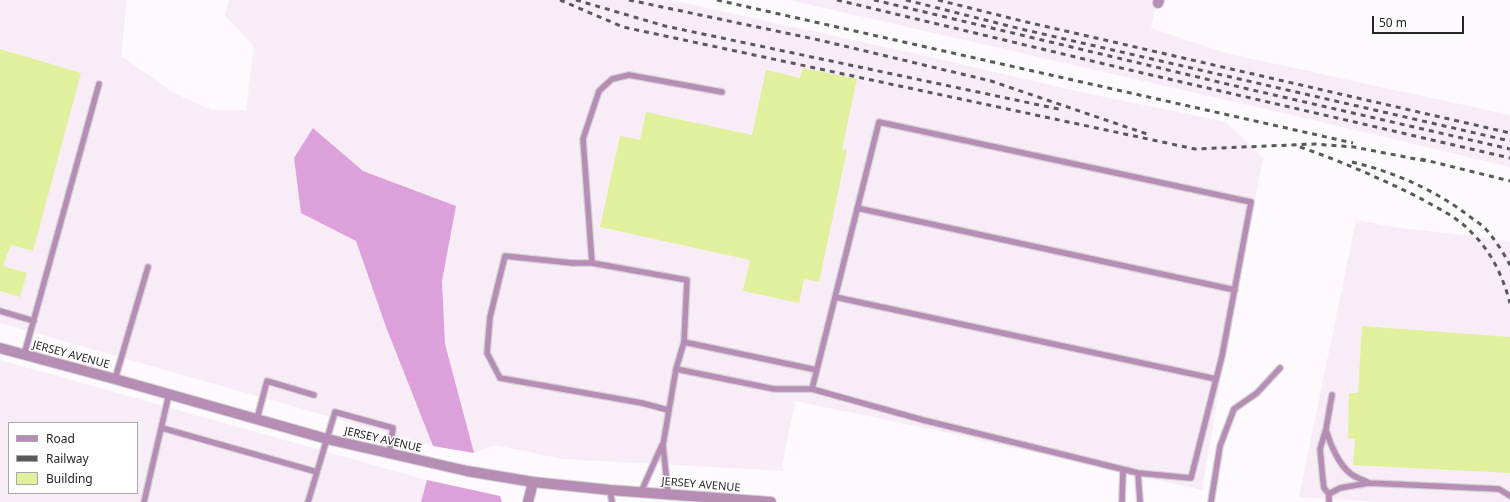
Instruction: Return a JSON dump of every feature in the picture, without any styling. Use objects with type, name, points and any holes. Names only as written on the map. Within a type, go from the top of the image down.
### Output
[{"type":"street","name":"JERSEY AVENUE","points":[[0,348],[116,379],[327,439],[467,471],[533,482],[610,490],[770,502]]},
{"type":"street","points":[[528,502],[533,482]]},
{"type":"lane","points":[[592,263],[583,139],[599,91],[612,79],[629,75],[722,92]]},
{"type":"lane","points":[[24,355],[99,84]]},
{"type":"lane","points":[[676,369],[774,388],[812,389],[931,422],[1138,474],[1191,478],[1222,356],[1251,202],[879,122],[812,389]]},
{"type":"lane","points":[[858,208],[1235,290]]},
{"type":"lane","points":[[668,410],[642,403],[500,378],[487,353],[490,317],[505,256],[572,263],[592,263],[687,280],[684,342],[676,369],[663,445],[668,494]]},
{"type":"lane","points":[[116,379],[148,267]]},
{"type":"lane","points":[[835,297],[1216,379]]},
{"type":"lane","points":[[0,311],[34,321]]},
{"type":"lane","points":[[684,342],[817,370]]},
{"type":"lane","points":[[1211,502],[1220,446],[1234,410],[1257,393],[1280,368]]},
{"type":"lane","points":[[258,419],[267,381],[314,395]]},
{"type":"lane","points":[[144,502],[169,394]]},
{"type":"lane","points":[[1329,502],[1329,494],[1324,488],[1320,449],[1326,429],[1332,395]]},
{"type":"lane","points":[[308,502],[335,412],[393,428],[389,453]]},
{"type":"lane","points":[[162,428],[317,472]]},
{"type":"lane","points":[[1326,429],[1330,442],[1338,458],[1351,474],[1369,483]]},
{"type":"lane","points":[[641,492],[663,445]]},
{"type":"lane","points":[[1122,502],[1123,470]]},
{"type":"lane","points":[[1138,474],[1140,502]]},
{"type":"lane","points":[[1329,494],[1340,488],[1369,483],[1500,489],[1510,496]]},
{"type":"lane","points":[[610,490],[612,502]]},
{"type":"shaded area","points":[[0,0],[127,0],[121,56],[174,93],[212,110],[246,110],[254,46],[225,16],[229,0],[670,0],[922,55],[1076,91],[1226,122],[1263,158],[1221,378],[1202,490],[930,429],[795,401],[782,467],[784,471],[562,459],[495,445],[474,453],[445,344],[442,281],[456,206],[363,171],[314,128],[301,213],[356,241],[386,327],[433,446],[0,323]]},
{"type":"shaded area","points":[[789,0],[1157,0],[1151,28],[1225,53],[1510,115],[1510,167],[1305,118]]},
{"type":"shaded area","points":[[313,128],[363,171],[456,206],[442,281],[445,344],[474,453],[433,446],[386,327],[356,241],[301,213],[294,158]]},
{"type":"shaded area","points":[[1356,220],[1400,228],[1510,242],[1510,502],[1381,502],[1299,497]]},
{"type":"shaded area","points":[[0,360],[427,480],[421,502],[0,502]]},
{"type":"shaded area","points":[[427,480],[500,496],[502,502],[421,502]]},
{"type":"building","points":[[0,49],[81,73],[33,251],[11,245],[3,266],[27,273],[20,297],[0,291]]},
{"type":"building","points":[[803,68],[857,79],[842,149],[847,150],[819,282],[804,279],[799,303],[743,291],[750,260],[600,227],[620,136],[640,140],[646,112],[752,135],[766,70],[800,78]]},
{"type":"building","points":[[1362,326],[1510,337],[1510,473],[1353,465],[1355,439],[1348,438],[1349,393],[1358,393]]},
{"type":"railway","points":[[560,0],[623,27],[1195,149],[1315,144],[1354,147],[1426,161]]},
{"type":"railway","points":[[576,0],[665,26],[1063,110]]},
{"type":"railway","points":[[629,0],[819,40],[991,81],[1147,134]]},
{"type":"railway","points":[[717,0],[1353,143]]},
{"type":"railway","points":[[837,0],[1134,71],[1510,158]]},
{"type":"railway","points":[[874,0],[1248,89],[1510,149]]},
{"type":"railway","points":[[906,0],[1021,29],[1510,141]]},
{"type":"railway","points":[[938,0],[1022,21],[1510,133]]},
{"type":"railway","points":[[1300,147],[1345,164],[1418,197],[1461,223],[1480,241],[1491,257],[1504,284],[1510,303]]},
{"type":"railway","points":[[1421,159],[1510,181]]},
{"type":"railway","points":[[1352,162],[1383,171],[1414,183],[1456,207],[1484,227],[1498,245],[1510,265]]}]
